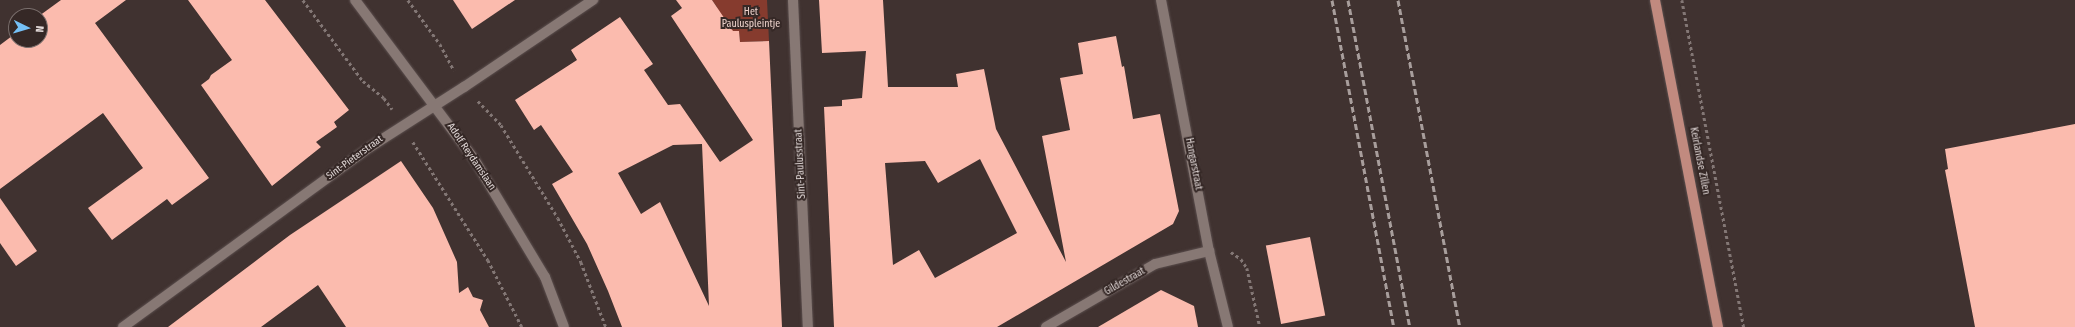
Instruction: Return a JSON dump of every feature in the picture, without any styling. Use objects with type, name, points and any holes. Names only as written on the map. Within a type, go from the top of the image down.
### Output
[{"type":"main road","name":"Keirlandse Zillen","points":[[1655,0],[1718,327]]},
{"type":"street","name":"Adolf Reydamslaan","points":[[355,0],[467,148],[520,234],[544,277],[564,327]]},
{"type":"street","name":"Sint-Pieterstraat","points":[[123,327],[402,124],[464,87],[594,0]]},
{"type":"street","name":"Sint-Paulusstraat","points":[[793,0],[808,327]]},
{"type":"street","name":"Hangarstraat","points":[[1161,0],[1209,251],[1228,327]]},
{"type":"street","name":"Gildestraat","points":[[1046,327],[1155,264],[1209,251]]},
{"type":"path","points":[[303,0],[363,81],[384,98],[402,124],[488,260],[522,327]]},
{"type":"path","points":[[408,0],[440,44],[464,87],[501,125],[558,218],[581,262],[606,327]]},
{"type":"path","points":[[1682,0],[1744,327]]},
{"type":"path","points":[[1209,251],[1231,252],[1247,268],[1260,327]]},
{"type":"green space","name":"Het Pauluspleintje","points":[[712,0],[767,0],[769,41],[740,42],[739,31],[721,32],[717,7]]},
{"type":"building","points":[[61,0],[126,0],[95,23],[209,178],[172,205],[167,199],[112,240],[88,208],[143,168],[103,113],[0,189],[0,45],[8,39],[8,48],[48,48],[48,9]]},
{"type":"building","points":[[188,0],[265,0],[349,110],[334,122],[337,127],[316,142],[321,147],[272,186],[201,85],[209,79],[211,75],[232,60]]},
{"type":"building","points":[[453,0],[515,0],[472,29]]},
{"type":"building","points":[[676,0],[712,0],[733,31],[739,31],[740,42],[769,41],[782,327],[622,327],[587,244],[552,184],[573,172],[541,125],[534,130],[515,100],[577,60],[571,50],[620,17],[653,64],[644,70],[668,105],[680,104],[720,162],[753,140],[671,16],[682,8]],"holes":[[[702,144],[709,306],[660,202],[641,214],[618,173],[673,145]]]},
{"type":"building","points":[[819,0],[883,0],[888,87],[958,87],[956,74],[984,69],[996,129],[1066,262],[1042,136],[1070,130],[1060,78],[1083,74],[1078,43],[1116,36],[1122,67],[1124,66],[1133,119],[1160,114],[1179,211],[1173,224],[997,327],[834,327],[824,107],[842,106],[842,100],[862,98],[866,51],[822,53]],"holes":[[[980,159],[1017,233],[935,278],[919,250],[893,265],[885,163],[925,161],[938,183]]]},
{"type":"building","points":[[2075,124],[2075,327],[1975,327],[1945,170],[1948,169],[1945,149]]},
{"type":"building","points":[[401,161],[433,208],[457,262],[459,293],[468,287],[473,297],[483,300],[480,310],[489,327],[346,327],[318,285],[261,327],[168,327],[290,235]]},
{"type":"building","points":[[0,198],[37,251],[16,266],[0,243]]},
{"type":"building","points":[[1310,237],[1325,316],[1281,324],[1266,246]]},
{"type":"building","points":[[1161,290],[1194,306],[1198,327],[1098,327]]},
{"type":"railway","points":[[1332,0],[1394,327]]},
{"type":"railway","points":[[1348,0],[1410,327]]},
{"type":"railway","points":[[1398,0],[1460,327]]}]
